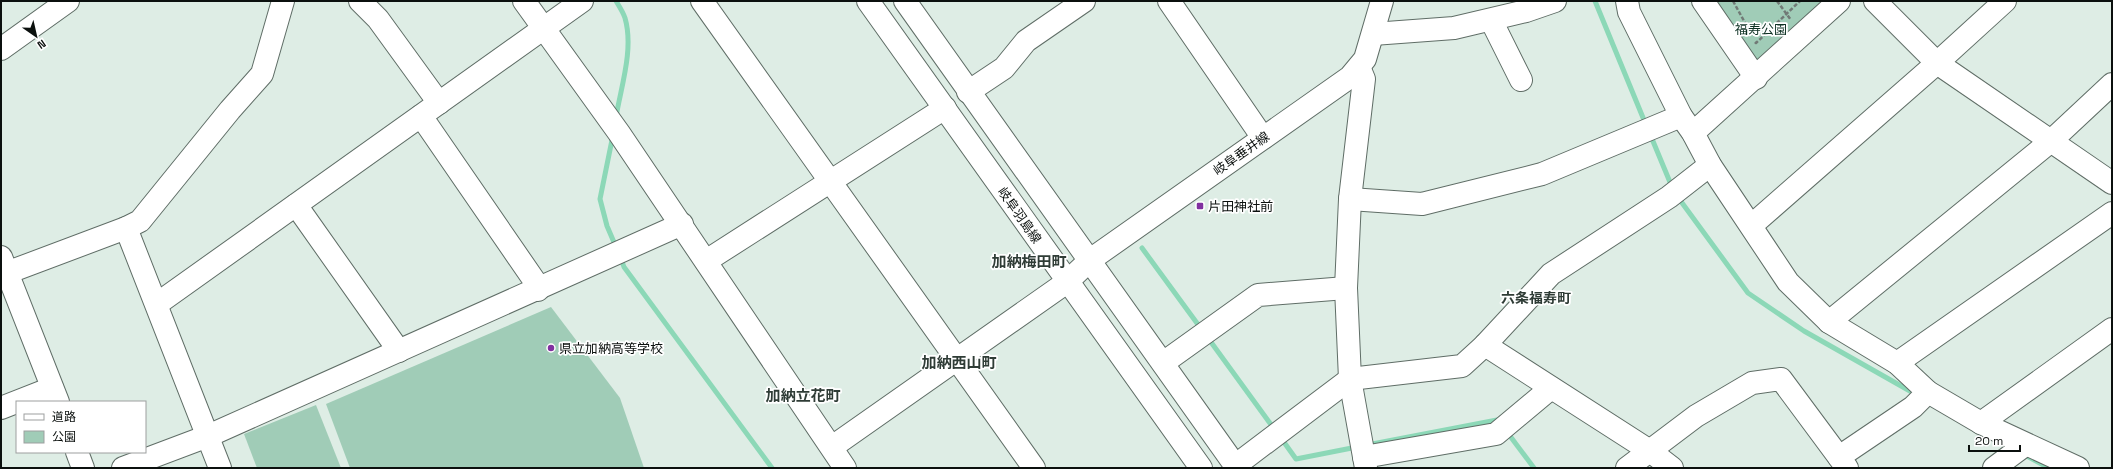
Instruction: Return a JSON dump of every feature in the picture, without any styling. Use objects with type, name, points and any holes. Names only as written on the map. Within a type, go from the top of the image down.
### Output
[{"type":"street","points":[[1,49],[68,1]]},
{"type":"street","points":[[30,401],[55,395],[3,268],[126,228],[140,221],[230,110],[262,74],[283,1]]},
{"type":"street","points":[[360,1],[378,18],[439,103]]},
{"type":"street","points":[[524,1],[619,132],[845,468]]},
{"type":"street","points":[[157,304],[582,1]]},
{"type":"street","points":[[702,1],[958,359],[1034,468]]},
{"type":"street","name":"岐阜羽島線","points":[[868,1],[1201,468]]},
{"type":"street","points":[[905,1],[968,92],[1090,260],[1237,467],[1350,379],[1462,366],[1485,345],[1551,274],[1669,197],[1710,165]]},
{"type":"street","points":[[968,92],[1004,68],[1026,41],[1084,1]]},
{"type":"street","points":[[1169,1],[1263,138]]},
{"type":"street","name":"岐阜垂井線","points":[[832,448],[1067,282],[1090,260],[1350,77],[1365,59],[1382,1]]},
{"type":"street","points":[[1373,34],[1454,28],[1491,20],[1555,1]]},
{"type":"street","points":[[1627,1],[1629,12],[1687,125],[1710,165],[1752,225],[1788,282],[1829,322],[1897,363],[1928,392],[1981,423],[2025,445],[2078,468]]},
{"type":"street","points":[[1703,1],[1756,78]]},
{"type":"street","points":[[1350,199],[1422,204],[1542,174],[1687,125],[1756,78],[1839,1]]},
{"type":"street","points":[[1875,1],[1937,63],[2112,182]]},
{"type":"street","points":[[1752,225],[1937,63],[2005,1]]},
{"type":"street","points":[[1491,20],[1521,80]]},
{"type":"street","points":[[1358,67],[1364,79],[1350,199],[1346,288],[1350,379],[1365,462],[1496,434],[1551,388]]},
{"type":"street","points":[[1829,322],[2051,141],[2112,84]]},
{"type":"street","points":[[706,261],[945,108]]},
{"type":"street","points":[[421,116],[536,283],[538,290]]},
{"type":"street","points":[[296,205],[399,351]]},
{"type":"street","points":[[1897,363],[2112,213]]},
{"type":"street","points":[[122,468],[208,436],[538,290],[682,224]]},
{"type":"street","points":[[126,228],[220,468]]},
{"type":"street","points":[[1163,363],[1258,295],[1346,288]]},
{"type":"street","points":[[1981,423],[2112,328]]},
{"type":"street","points":[[1485,345],[1650,451],[1672,468]]},
{"type":"street","points":[[1627,468],[1696,416],[1752,383],[1781,379],[1843,462],[1913,406],[1928,392]]},
{"type":"street","points":[[1,408],[16,404]]},
{"type":"street","points":[[1994,468],[2025,445]]},
{"type":"street","points":[[77,453],[83,468]]},
{"type":"path","points":[[1733,1],[1749,31]]},
{"type":"path","points":[[1752,37],[1756,43],[1800,1]]},
{"type":"green space","name":"福寿公園","points":[[1706,1],[1833,1],[1756,73]]},
{"type":"green space","points":[[551,307],[620,398],[644,468],[350,468],[326,404]]},
{"type":"green space","points":[[316,405],[341,468],[257,468],[244,434]]},
{"type":"waterway","points":[[616,1],[625,18],[628,42],[626,68],[616,117]]},
{"type":"waterway","points":[[1595,1],[1646,125]]},
{"type":"waterway","points":[[1650,134],[1672,187]]},
{"type":"waterway","points":[[613,135],[600,199],[607,226],[616,247]]},
{"type":"waterway","points":[[1677,196],[1748,293],[1804,331],[1917,395]]},
{"type":"waterway","points":[[1142,248],[1202,330]]},
{"type":"waterway","points":[[620,256],[624,267],[772,468]]},
{"type":"waterway","points":[[1208,338],[1275,430]]},
{"type":"waterway","points":[[1367,445],[1497,420],[1499,423]]},
{"type":"waterway","points":[[1507,432],[1534,468]]},
{"type":"waterway","points":[[1281,438],[1296,459],[1357,447]]},
{"type":"waterway","points":[[2025,455],[2049,468]]},
{"type":"place","name":"片田神社前","points":[[1200,206]]},
{"type":"place","name":"県立加納高等学校","points":[[551,348]]},
{"type":"district","name":"加納梅田町","points":[[1029,262]]},
{"type":"district","name":"六条福寿町","points":[[1536,298]]},
{"type":"district","name":"加納西山町","points":[[959,363]]},
{"type":"district","name":"加納立花町","points":[[803,396]]}]
